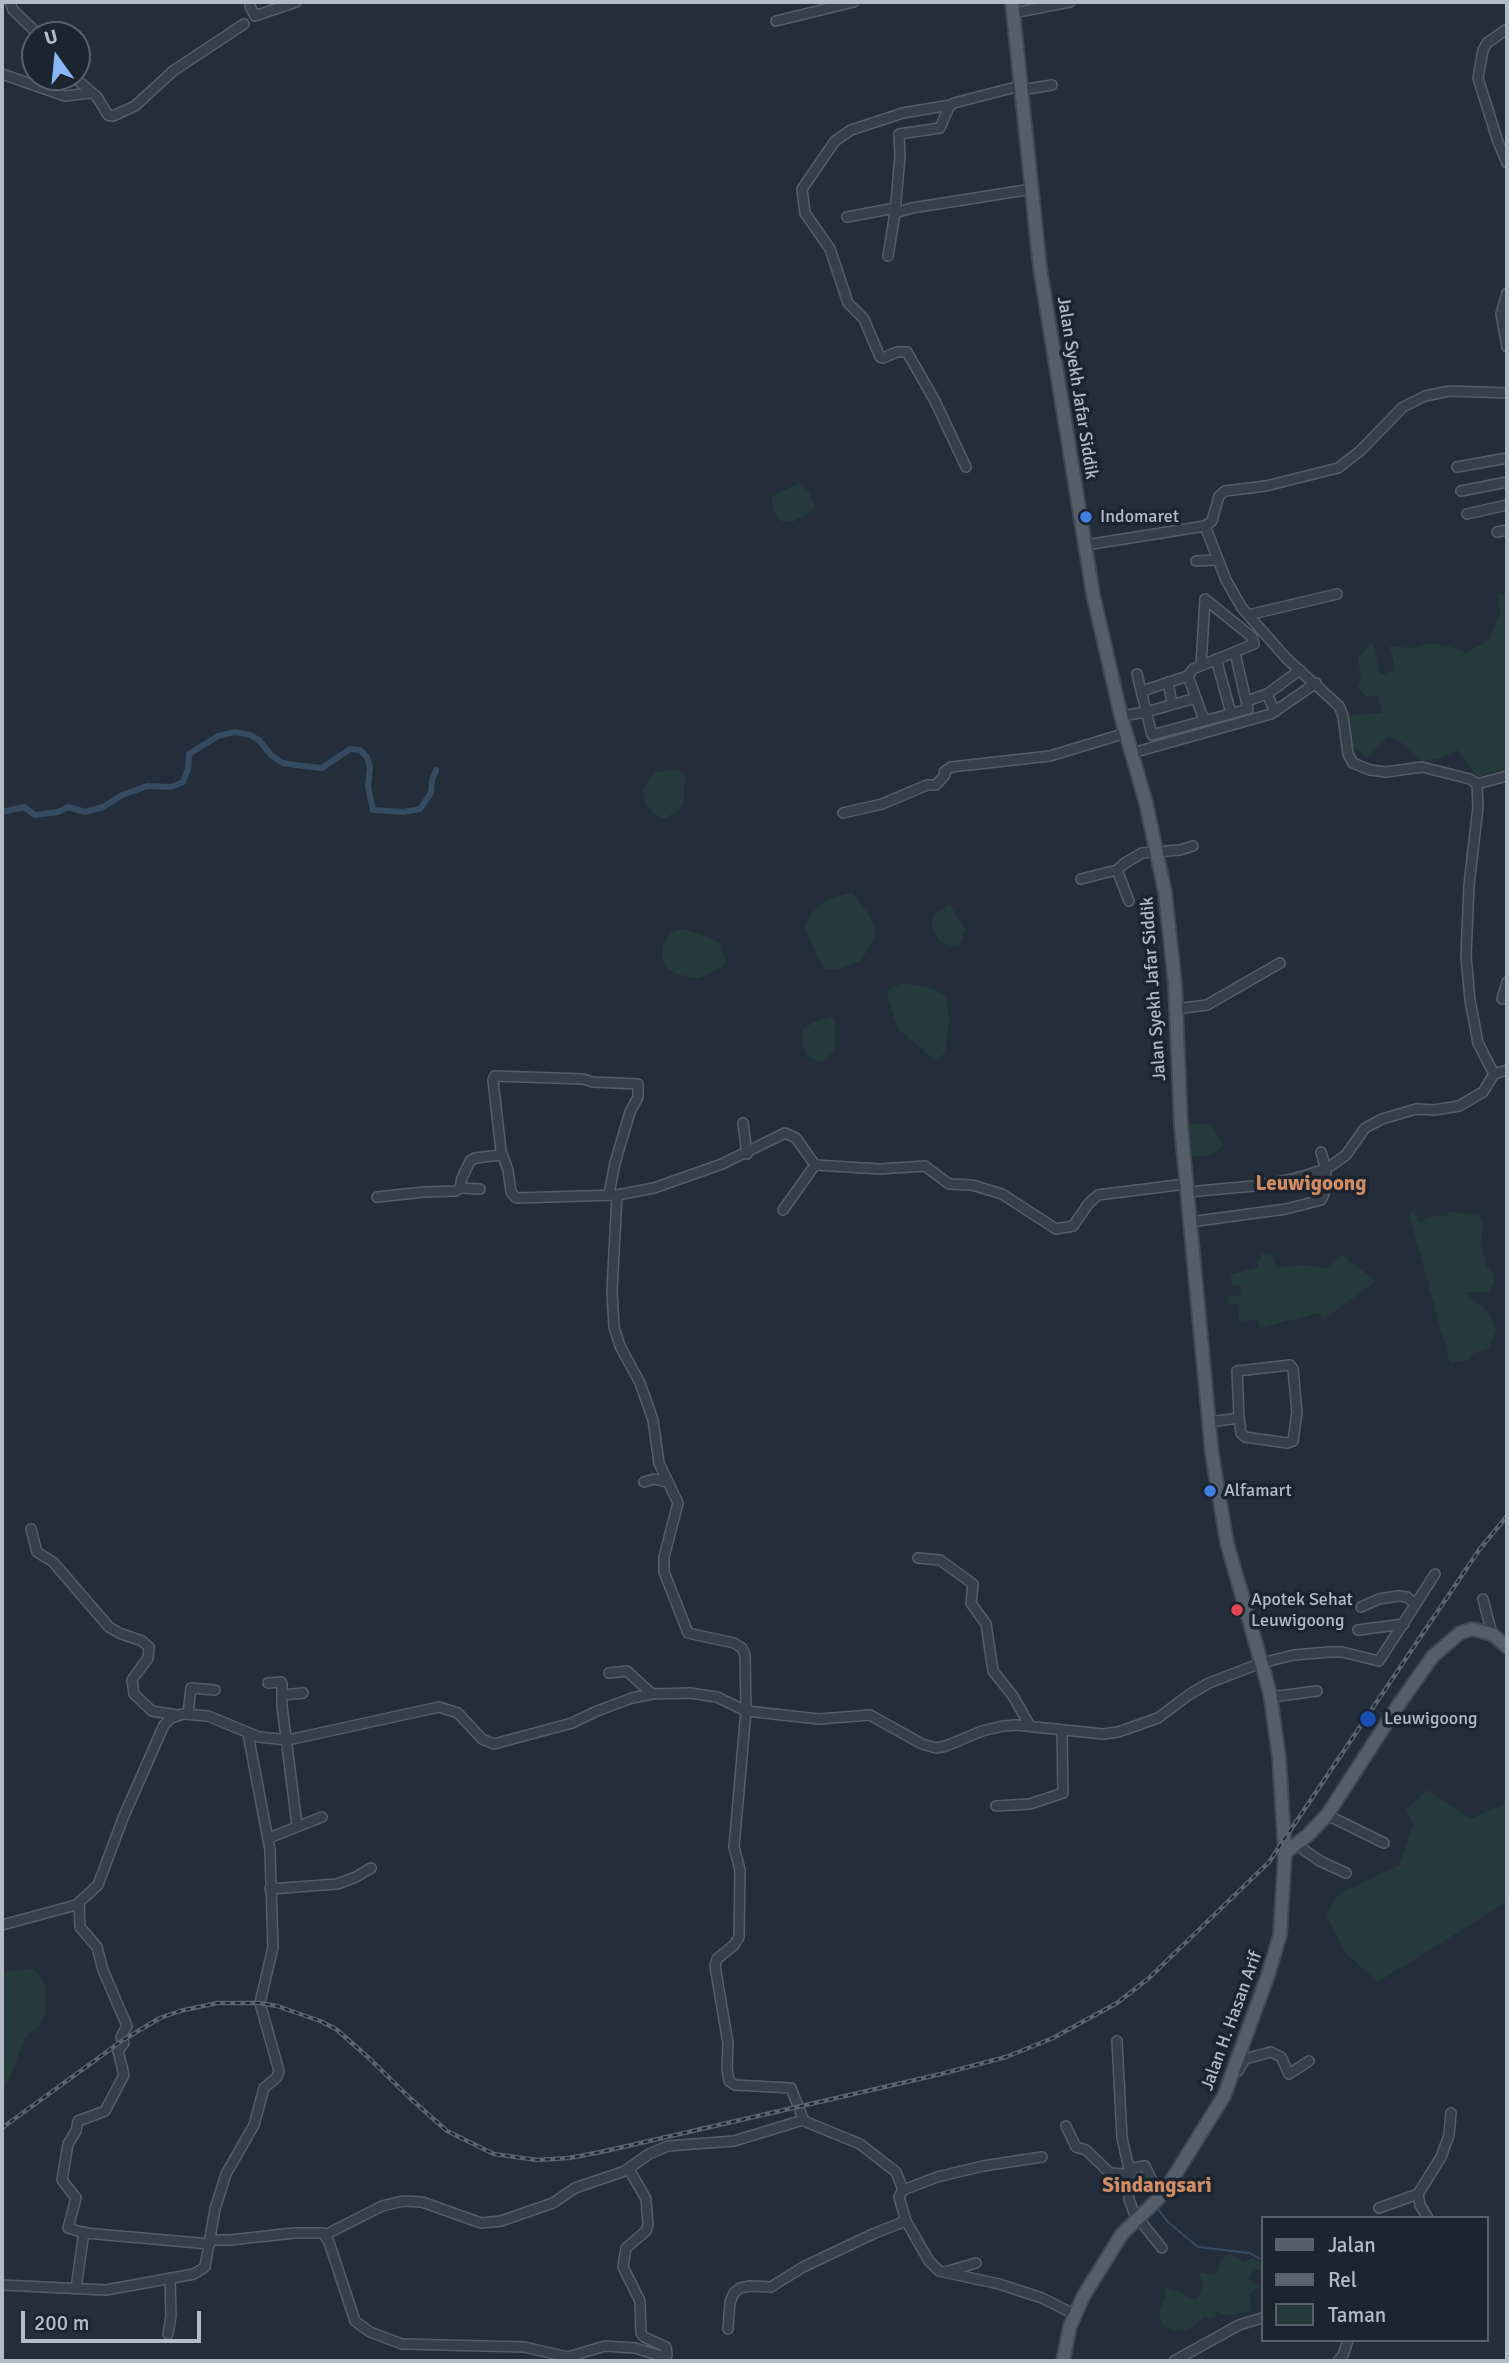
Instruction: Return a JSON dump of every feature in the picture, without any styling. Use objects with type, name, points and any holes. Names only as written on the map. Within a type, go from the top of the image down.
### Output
[{"type":"main road","name":"Jalan Syekh Jafar Siddik","points":[[1012,7],[1040,268],[1096,607],[1121,716],[1158,851],[1169,916],[1178,1093],[1209,1422],[1221,1514],[1271,1697],[1279,1757],[1285,1853]]},
{"type":"main road","points":[[1285,1853],[1327,1815],[1396,1707],[1433,1656],[1466,1630],[1480,1629],[1492,1634],[1507,1647]]},
{"type":"main road","name":"Jalan H. Hasan Arif","points":[[1063,2361],[1068,2311],[1134,2213],[1156,2201],[1224,2096],[1269,1975],[1280,1935],[1285,1853]]},
{"type":"street","points":[[10,2],[13,10],[24,21]]},
{"type":"street","points":[[250,6],[255,16],[296,2]]},
{"type":"street","points":[[776,21],[854,2]]},
{"type":"street","points":[[1012,7],[1070,2]]},
{"type":"street","points":[[2,74],[65,96],[91,93],[100,100],[108,115],[117,114],[135,106],[173,71],[244,24]]},
{"type":"street","points":[[1507,29],[1487,43],[1483,50],[1478,78],[1507,163]]},
{"type":"street","points":[[966,467],[915,362],[907,352],[897,352],[883,359],[880,357],[864,319],[848,303],[830,249],[805,213],[802,189],[835,141],[851,130],[904,113],[1021,88],[1052,85]]},
{"type":"street","points":[[888,256],[900,156],[899,134],[940,128],[951,105]]},
{"type":"street","points":[[848,217],[1032,189]]},
{"type":"street","points":[[1507,293],[1504,314],[1507,347]]},
{"type":"street","points":[[1086,545],[1205,526],[1212,521],[1219,496],[1225,491],[1266,486],[1338,468],[1360,451],[1403,407],[1417,399],[1450,391],[1507,393]]},
{"type":"street","points":[[1457,467],[1507,458]]},
{"type":"street","points":[[1461,491],[1507,482]]},
{"type":"street","points":[[1467,514],[1507,505]]},
{"type":"street","points":[[1205,526],[1226,580],[1248,615],[1287,659],[1316,683],[1340,709],[1349,759],[1357,766],[1386,772],[1422,767],[1470,779],[1477,784]]},
{"type":"street","points":[[1196,561],[1217,561]]},
{"type":"street","points":[[1248,615],[1337,594]]},
{"type":"street","points":[[1142,691],[1188,676],[1193,669],[1201,665],[1254,644],[1254,640],[1205,599],[1201,665]]},
{"type":"street","points":[[1137,674],[1152,736],[1247,710],[1235,653]]},
{"type":"street","points":[[1216,659],[1231,713]]},
{"type":"street","points":[[1247,701],[1267,694],[1300,670]]},
{"type":"street","points":[[1188,676],[1204,720]]},
{"type":"street","points":[[1168,682],[1172,703]]},
{"type":"street","points":[[1132,753],[1275,712],[1316,683]]},
{"type":"street","points":[[1267,694],[1275,712]]},
{"type":"street","points":[[1121,716],[1196,698]]},
{"type":"street","points":[[843,813],[882,804],[927,785],[936,785],[945,775],[944,772],[951,767],[1050,756],[1126,733]]},
{"type":"street","points":[[1477,784],[1507,776]]},
{"type":"street","points":[[1477,784],[1478,807],[1469,885],[1466,956],[1478,1043],[1494,1074]]},
{"type":"street","points":[[1081,879],[1117,870],[1136,856],[1194,846]]},
{"type":"street","points":[[1117,870],[1129,901]]},
{"type":"street","points":[[1175,1009],[1207,1004],[1280,963]]},
{"type":"street","points":[[1507,982],[1502,999],[1507,999]]},
{"type":"street","points":[[815,1165],[880,1170],[925,1166],[948,1184],[972,1185],[1002,1194],[1056,1229],[1073,1226],[1098,1195],[1269,1185],[1326,1169],[1346,1155],[1363,1132],[1382,1119],[1416,1109],[1434,1110],[1460,1106],[1483,1092],[1494,1074],[1507,1070]]},
{"type":"street","points":[[803,2120],[791,2088],[733,2085],[727,2074],[728,2043],[715,1966],[717,1959],[734,1945],[739,1937],[740,1871],[734,1847],[746,1711],[744,1651],[734,1643],[688,1633],[666,1579],[664,1557],[678,1503],[659,1462],[650,1410],[640,1382],[620,1346],[614,1327],[613,1194],[619,1150],[639,1089],[635,1083],[593,1082],[583,1079],[495,1076],[493,1080],[502,1155],[508,1170],[511,1192],[516,1198],[613,1194],[654,1188],[747,1154],[777,1136],[789,1133],[802,1145],[815,1165]]},
{"type":"street","points":[[743,1123],[747,1154]]},
{"type":"street","points":[[1190,1222],[1286,1209],[1318,1201],[1324,1194],[1326,1169],[1321,1152]]},
{"type":"street","points":[[460,1188],[470,1161],[502,1155]]},
{"type":"street","points":[[783,1210],[815,1165]]},
{"type":"street","points":[[377,1197],[453,1192],[460,1188],[480,1189]]},
{"type":"street","points":[[1290,1365],[1293,1369],[1297,1412],[1293,1441],[1287,1443],[1245,1437],[1241,1433],[1239,1418],[1237,1371],[1290,1365]]},
{"type":"street","points":[[1209,1422],[1239,1418]]},
{"type":"street","points":[[644,1482],[654,1479],[667,1482]]},
{"type":"street","points":[[31,1529],[37,1552],[52,1562],[109,1627],[142,1641],[149,1647],[148,1658],[132,1680],[134,1694],[152,1711],[208,1716],[248,1734],[288,1740],[439,1707],[458,1713],[482,1739],[494,1744],[572,1723],[615,1703],[652,1694],[706,1694],[746,1711],[818,1719],[870,1716],[922,1744],[936,1748],[1003,1726],[1030,1726],[1096,1735],[1118,1732],[1158,1718],[1209,1683],[1261,1663],[1294,1655],[1329,1652],[1342,1652],[1379,1661],[1435,1574]]},
{"type":"street","points":[[918,1558],[940,1559],[973,1584],[971,1604],[986,1624],[993,1671],[1018,1703],[1030,1726]]},
{"type":"street","points":[[1361,1607],[1379,1599],[1398,1596],[1407,1597],[1415,1604]]},
{"type":"street","points":[[1483,1599],[1492,1634]]},
{"type":"street","points":[[1358,1630],[1404,1624]]},
{"type":"street","points":[[609,1673],[627,1671],[652,1694]]},
{"type":"street","points":[[268,1683],[281,1682],[297,1825]]},
{"type":"street","points":[[188,1714],[191,1688],[215,1690]]},
{"type":"street","points":[[1271,1697],[1317,1691]]},
{"type":"street","points":[[282,1695],[303,1693]]},
{"type":"street","points":[[2,1925],[79,1902],[99,1885],[123,1818],[164,1726],[177,1715]]},
{"type":"street","points":[[996,1806],[1030,1804],[1062,1794],[1062,1730]]},
{"type":"street","points":[[2,2285],[106,2290],[199,2273],[205,2267],[215,2209],[226,2174],[254,2126],[264,2088],[277,2077],[279,2071],[260,2003],[273,1947],[269,1838],[248,1734]]},
{"type":"street","points":[[1327,1815],[1384,1843]]},
{"type":"street","points":[[269,1838],[322,1817]]},
{"type":"street","points":[[1297,1844],[1320,1861],[1346,1873]]},
{"type":"street","points":[[270,1889],[337,1884],[371,1868]]},
{"type":"street","points":[[79,1902],[80,1927],[97,1947],[103,1970],[127,2026],[121,2037],[124,2043],[118,2051],[124,2075],[105,2111],[78,2121],[76,2131],[68,2144],[62,2180],[74,2194],[68,2227],[71,2230],[210,2242],[294,2233],[325,2235],[382,2206],[402,2201],[422,2202],[481,2223],[501,2221],[553,2203],[575,2188],[629,2169],[649,2154],[668,2146],[734,2141],[803,2120],[860,2144],[896,2172],[903,2190]]},
{"type":"street","points":[[1117,2041],[1122,2138],[1134,2213],[1162,2248]]},
{"type":"street","points":[[1224,2096],[1245,2059],[1271,2052],[1278,2054],[1289,2074],[1309,2062]]},
{"type":"street","points":[[1379,2208],[1418,2194],[1441,2157],[1449,2135],[1451,2113]]},
{"type":"street","points":[[1066,2126],[1076,2147],[1086,2151],[1110,2173],[1124,2173],[1129,2176]]},
{"type":"street","points":[[1042,2157],[983,2166],[937,2177],[903,2190],[899,2197],[906,2221],[929,2261],[943,2273],[999,2284],[1042,2298],[1068,2311]]},
{"type":"street","points":[[1129,2176],[1133,2168],[1140,2165],[1147,2168],[1156,2201]]},
{"type":"street","points":[[325,2235],[355,2321],[382,2337],[402,2344],[524,2347],[568,2357],[605,2346],[635,2348],[661,2356],[667,2355],[666,2347],[641,2333],[640,2301],[623,2267],[626,2248],[646,2231],[648,2225],[646,2199],[629,2169]]},
{"type":"street","points":[[1418,2194],[1420,2205],[1427,2216]]},
{"type":"street","points":[[728,2329],[730,2302],[740,2288],[771,2287],[797,2270],[906,2221]]},
{"type":"street","points":[[76,2288],[84,2232]]},
{"type":"street","points":[[943,2273],[976,2263]]},
{"type":"street","points":[[168,2334],[171,2316],[170,2278]]},
{"type":"street","points":[[1174,2361],[1239,2325],[1260,2319]]},
{"type":"street","points":[[1338,2361],[1347,2342]]},
{"type":"green space","points":[[800,483],[808,491],[815,506],[812,511],[792,522],[781,521],[774,512],[772,496]]},
{"type":"green space","points":[[1497,592],[1507,598],[1507,768],[1478,777],[1457,750],[1438,759],[1422,761],[1398,740],[1388,737],[1367,758],[1353,746],[1343,716],[1382,713],[1378,696],[1366,697],[1358,687],[1361,678],[1358,658],[1373,641],[1380,675],[1395,670],[1390,646],[1411,648],[1427,643],[1448,646],[1466,653],[1489,640],[1500,613]]},
{"type":"green space","points":[[677,769],[685,776],[684,803],[666,818],[660,818],[647,807],[643,791],[655,772]]},
{"type":"green space","points":[[852,892],[869,915],[876,931],[875,936],[861,961],[828,970],[823,968],[804,926],[813,912],[826,900]]},
{"type":"green space","points":[[950,905],[965,929],[960,945],[956,947],[940,942],[932,927],[933,915]]},
{"type":"green space","points":[[683,929],[709,937],[721,944],[726,962],[722,967],[700,978],[677,974],[667,968],[662,957],[663,946],[670,933]]},
{"type":"green space","points":[[902,983],[934,989],[947,998],[949,1020],[945,1053],[936,1061],[898,1029],[887,995],[889,989]]},
{"type":"green space","points":[[832,1017],[835,1023],[835,1050],[822,1062],[811,1059],[806,1055],[802,1030],[814,1022]]},
{"type":"green space","points":[[1186,1124],[1210,1124],[1223,1146],[1211,1155],[1188,1157]]},
{"type":"green space","points":[[1414,1211],[1419,1222],[1438,1215],[1447,1216],[1448,1212],[1479,1214],[1484,1228],[1481,1237],[1486,1266],[1492,1272],[1494,1283],[1489,1292],[1465,1293],[1488,1311],[1496,1330],[1490,1347],[1472,1354],[1469,1360],[1450,1363],[1409,1213]]},
{"type":"green space","points":[[1272,1253],[1276,1268],[1300,1265],[1327,1268],[1342,1255],[1376,1281],[1324,1319],[1319,1313],[1260,1328],[1258,1319],[1240,1323],[1237,1304],[1228,1304],[1227,1297],[1241,1295],[1240,1284],[1233,1286],[1230,1275],[1258,1267],[1260,1255]]},
{"type":"green space","points":[[1428,1790],[1471,1819],[1507,1802],[1507,1902],[1378,1982],[1347,1955],[1326,1915],[1338,1894],[1400,1865],[1413,1825],[1406,1809]]},
{"type":"green space","points":[[34,1969],[45,1985],[46,2012],[39,2027],[25,2037],[2,2091],[2,1972]]},
{"type":"green space","points":[[1231,2254],[1244,2262],[1253,2258],[1260,2262],[1260,2271],[1253,2269],[1249,2280],[1259,2287],[1250,2293],[1251,2311],[1227,2316],[1216,2311],[1216,2316],[1211,2319],[1205,2316],[1189,2330],[1172,2331],[1162,2325],[1159,2314],[1165,2296],[1164,2288],[1183,2293],[1187,2298],[1198,2299],[1203,2284],[1199,2272],[1216,2275],[1221,2259]]},
{"type":"waterway","points":[[2,812],[24,807],[35,815],[58,812],[68,807],[85,812],[103,807],[122,795],[147,786],[171,787],[183,782],[188,769],[189,754],[218,736],[235,732],[250,735],[259,740],[272,756],[283,763],[295,765],[322,768],[350,749],[360,750],[367,757],[370,766],[368,787],[373,810],[403,812],[420,809],[431,793],[436,770]]},
{"type":"waterway","points":[[1157,2208],[1168,2222],[1198,2247],[1250,2253],[1260,2259]]},
{"type":"railway","points":[[2,2128],[123,2040],[160,2018],[217,2003],[260,2003],[320,2021],[336,2029],[447,2131],[494,2154],[537,2160],[601,2152],[941,2074],[1006,2057],[1053,2038],[1117,2003],[1149,1978],[1269,1862],[1479,1550],[1507,1516]]},
{"type":"place","name":"Indomaret","points":[[1086,517]]},
{"type":"place","name":"Alfamart","points":[[1210,1491]]},
{"type":"place","name":"Apotek Sehat Leuwigoong","points":[[1237,1610]]},
{"type":"place","name":"Leuwigoong","points":[[1368,1719]]},
{"type":"district","name":"Leuwigoong","points":[[1311,1184]]},
{"type":"district","name":"Sindangsari","points":[[1157,2186]]}]
